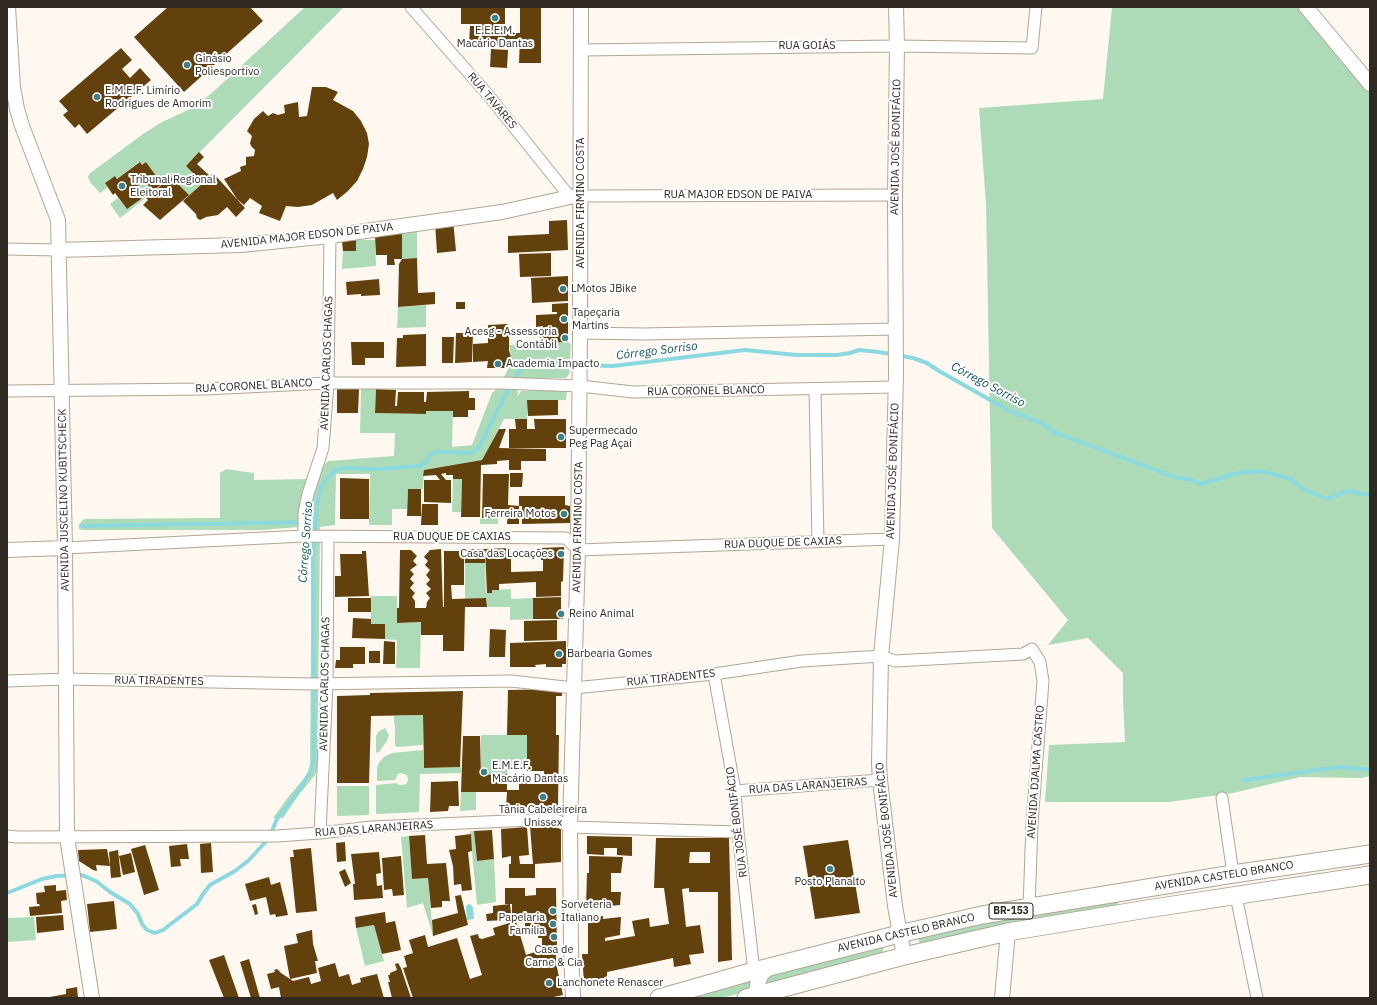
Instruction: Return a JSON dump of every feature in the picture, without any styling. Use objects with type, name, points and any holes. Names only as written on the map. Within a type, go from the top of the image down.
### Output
[{"type":"main road","name":"AVENIDA CASTELO BRANCO","points":[[659,998],[762,969],[982,915],[1233,874],[1370,854]]},
{"type":"main road","name":"AVENIDA CASTELO BRANCO","points":[[753,997],[904,956],[1008,932],[1370,875]]},
{"type":"main road","points":[[1145,888],[1147,909]]},
{"type":"street","name":"AVENIDA JUSCELINO KUBITSCHECK","points":[[8,7],[13,87],[17,109],[22,126],[58,220],[67,679],[67,837],[92,998]]},
{"type":"street","name":"RUA TAVARES","points":[[411,7],[575,196]]},
{"type":"street","name":"AVENIDA FIRMINO COSTA","points":[[573,998],[570,827],[578,550],[580,382],[580,333],[575,196],[581,50],[581,7]]},
{"type":"street","name":"AVENIDA JOSÉ BONIFÁCIO","points":[[896,7],[896,381],[892,539],[881,656],[880,780],[895,906],[904,956]]},
{"type":"street","name":"RUA GOIÁS","points":[[581,50],[897,46],[1032,48],[1036,7]]},
{"type":"street","points":[[1306,7],[1370,84]]},
{"type":"street","name":"RUA MAJOR EDSON DE PAIVA","points":[[575,196],[895,195]]},
{"type":"street","name":"AVENIDA MAJOR EDSON DE PAIVA","points":[[7,249],[58,250],[241,245],[330,236],[502,212],[575,196]]},
{"type":"street","name":"AVENIDA CARLOS CHAGAS","points":[[320,833],[316,536],[304,512],[308,494],[323,448],[328,383],[330,236]]},
{"type":"street","points":[[580,333],[644,334],[896,329]]},
{"type":"street","name":"RUA CORONEL BLANCO","points":[[7,391],[206,389],[328,383],[516,384],[580,382],[633,392],[815,389],[896,381]]},
{"type":"street","points":[[815,389],[818,542]]},
{"type":"street","name":"RUA DUQUE DE CAXIAS","points":[[7,550],[316,536],[566,538],[578,550],[892,539]]},
{"type":"street","name":"AVENIDA DJALMA CASTRO","points":[[1023,654],[1032,649],[1040,662],[1043,681],[1032,823],[1029,908]]},
{"type":"street","name":"RUA TIRADENTES","points":[[7,681],[67,679],[319,684],[511,681],[574,688],[714,674],[802,661],[881,656],[895,661],[1023,654]]},
{"type":"street","name":"RUA JOSÉ BONIFÁCIO","points":[[714,674],[736,791],[738,832],[762,969]]},
{"type":"street","name":"RUA DAS LARANJEIRAS","points":[[736,791],[880,780]]},
{"type":"street","points":[[1222,798],[1233,874]]},
{"type":"street","name":"RUA DAS LARANJEIRAS","points":[[7,836],[277,836],[371,827],[554,819],[570,827],[738,832]]},
{"type":"street","points":[[1236,896],[1257,998]]},
{"type":"street","points":[[1002,998],[1008,932]]},
{"type":"street","points":[[753,997],[762,974],[762,969]]},
{"type":"green space","points":[[305,7],[344,7],[186,166],[203,183],[189,196],[171,178],[120,218],[110,204],[118,198],[127,209],[141,199],[133,189],[145,181],[152,191],[162,184],[146,162],[142,165],[139,162],[117,179],[115,176],[105,183],[108,187],[100,193],[90,182],[88,177],[89,174],[143,134],[162,122],[195,107]]},
{"type":"green space","points":[[1112,7],[1307,7],[1370,84],[1370,776],[1361,778],[1300,777],[1233,793],[1169,802],[1045,802],[1049,745],[1125,742],[1123,673],[1088,638],[1048,645],[1068,620],[992,528],[986,205],[979,108],[1103,99]]},
{"type":"green space","points":[[417,226],[417,258],[402,259],[402,229]]},
{"type":"green space","points":[[356,240],[375,240],[376,266],[342,269],[343,251],[356,251]]},
{"type":"green space","points":[[426,305],[426,327],[397,328],[398,307]]},
{"type":"green space","points":[[568,342],[571,344],[570,372],[566,378],[528,378],[518,381],[516,387],[518,393],[517,397],[521,391],[567,390],[566,400],[528,400],[527,419],[504,419],[482,460],[424,470],[423,489],[408,489],[407,509],[392,509],[392,525],[369,525],[370,474],[336,474],[335,525],[320,527],[318,721],[320,763],[315,775],[283,818],[273,818],[307,775],[310,764],[312,528],[309,526],[307,520],[311,502],[323,466],[328,461],[394,456],[395,433],[360,433],[361,389],[376,389],[375,413],[426,414],[426,411],[453,411],[452,447],[472,445],[492,393],[499,387],[512,361],[509,345]]},
{"type":"green space","points":[[226,469],[254,473],[254,480],[309,479],[299,527],[262,530],[79,529],[79,524],[84,519],[220,518],[220,473]]},
{"type":"green space","points":[[453,479],[462,479],[461,512],[452,512]]},
{"type":"green space","points":[[494,509],[499,509],[498,524],[480,524],[480,519],[493,518]]},
{"type":"green space","points":[[465,563],[485,563],[486,593],[492,593],[492,590],[511,589],[511,599],[533,598],[533,619],[510,620],[510,607],[487,607],[486,598],[465,599]]},
{"type":"green space","points":[[371,596],[397,596],[397,623],[421,622],[420,668],[396,668],[397,640],[385,639],[385,624],[371,624]]},
{"type":"green space","points":[[423,715],[423,745],[397,747],[395,745],[394,716]]},
{"type":"green space","points":[[385,728],[389,735],[387,741],[379,752],[376,753],[376,736],[378,732]]},
{"type":"green space","points":[[481,735],[527,735],[527,771],[507,771],[507,774],[481,775]]},
{"type":"green space","points":[[423,750],[424,768],[461,767],[461,773],[420,774],[419,812],[376,814],[376,785],[396,783],[403,785],[407,783],[408,779],[407,775],[401,773],[398,774],[395,780],[377,781],[378,764],[384,757],[392,753]]},
{"type":"green space","points":[[337,786],[369,786],[369,815],[337,816]]},
{"type":"green space","points":[[461,792],[476,792],[476,810],[460,811]]},
{"type":"green space","points":[[470,831],[474,831],[477,861],[494,859],[496,902],[477,905]]},
{"type":"green space","points":[[409,836],[412,879],[428,878],[433,936],[423,903],[407,908],[401,837]]},
{"type":"green space","points":[[1118,901],[1118,907],[920,944],[919,942],[919,939],[923,936],[1017,917]]},
{"type":"green space","points":[[34,917],[36,940],[7,942],[7,918]]},
{"type":"green space","points":[[374,925],[384,961],[365,966],[356,928]]},
{"type":"green space","points":[[882,946],[883,951],[880,954],[765,985],[766,980],[769,977],[782,972]]},
{"type":"green space","points":[[751,981],[749,991],[721,998],[688,998]]},
{"type":"water","points":[[470,904],[473,907],[474,919],[467,920],[466,907]]},
{"type":"building","name":"Ginásio Poliesportivo","points":[[168,7],[250,7],[263,21],[184,92],[134,37]]},
{"type":"building","points":[[461,7],[505,7],[505,24],[499,24],[499,26],[510,26],[510,33],[520,33],[520,7],[541,7],[541,63],[519,63],[520,39],[510,39],[510,45],[481,46],[469,44],[470,26],[482,26],[482,24],[461,24]]},
{"type":"building","points":[[121,48],[132,60],[122,69],[130,78],[140,68],[151,80],[87,134],[79,124],[75,128],[63,115],[68,111],[59,101]]},
{"type":"building","points":[[491,49],[508,50],[507,68],[490,67]]},
{"type":"building","points":[[312,87],[326,87],[338,92],[333,100],[353,111],[361,121],[367,133],[369,144],[367,157],[357,181],[337,200],[333,193],[312,205],[298,207],[286,206],[280,221],[259,213],[262,206],[250,198],[244,205],[237,199],[224,179],[241,171],[240,167],[246,165],[246,157],[254,156],[255,150],[250,143],[252,136],[247,131],[254,119],[263,111],[268,116],[273,113],[278,115],[285,113],[284,105],[298,102],[299,117],[307,116]]},
{"type":"building","points":[[199,152],[204,157],[197,164],[210,176],[213,173],[245,208],[236,217],[227,207],[218,215],[206,217],[200,220],[183,201],[203,183],[186,166]]},
{"type":"building","name":"Tribunal Regional Eleitoral","points":[[140,162],[142,165],[146,162],[162,184],[152,191],[145,181],[133,189],[141,199],[127,209],[115,193],[113,195],[105,183],[115,176],[117,179]]},
{"type":"building","points":[[171,177],[189,195],[160,220],[143,205],[148,200],[146,198]]},
{"type":"building","points":[[453,220],[456,251],[437,253],[435,222]]},
{"type":"building","points":[[567,220],[568,250],[508,253],[508,236],[549,234],[549,221]]},
{"type":"building","points":[[402,229],[402,259],[394,259],[395,265],[387,265],[387,255],[376,255],[375,236],[381,236]]},
{"type":"building","points":[[356,240],[356,251],[343,251],[342,241]]},
{"type":"building","points":[[551,253],[551,276],[520,277],[519,254]]},
{"type":"building","points":[[417,258],[418,293],[435,292],[435,304],[398,307],[399,264],[402,259]]},
{"type":"building","points":[[568,276],[568,301],[532,303],[531,278]]},
{"type":"building","points":[[379,279],[380,295],[347,295],[346,282]]},
{"type":"building","points":[[456,302],[465,302],[465,309],[456,309]]},
{"type":"building","points":[[568,303],[568,342],[541,343],[540,336],[543,336],[543,326],[536,327],[536,315],[557,314],[557,312],[552,312],[552,304]]},
{"type":"building","points":[[507,324],[509,328],[509,350],[512,361],[508,368],[487,368],[488,361],[473,362],[473,344],[488,343],[488,325]]},
{"type":"building","points":[[456,333],[473,333],[472,362],[455,363]]},
{"type":"building","points":[[426,334],[426,366],[396,367],[397,338],[403,338],[403,335]]},
{"type":"building","points":[[442,337],[454,337],[453,363],[442,363]]},
{"type":"building","points":[[351,342],[384,342],[384,358],[365,358],[365,365],[352,365]]},
{"type":"building","points":[[337,389],[359,389],[358,413],[337,413]]},
{"type":"building","points":[[376,389],[396,390],[395,406],[397,406],[398,392],[424,392],[424,402],[426,402],[427,392],[469,391],[469,398],[475,398],[475,410],[468,410],[468,417],[453,417],[453,411],[426,411],[426,414],[375,413]]},
{"type":"building","points":[[527,400],[558,400],[558,415],[528,416]]},
{"type":"building","points":[[515,419],[527,419],[527,429],[535,429],[534,419],[566,419],[566,448],[509,448],[509,429],[516,429]]},
{"type":"building","points":[[499,429],[506,429],[499,448],[546,449],[546,461],[521,461],[521,470],[509,470],[509,460],[497,461],[497,464],[481,465],[480,517],[461,517],[462,479],[453,479],[453,475],[446,475],[446,473],[441,474],[446,480],[451,480],[451,503],[424,502],[424,480],[440,480],[436,475],[423,476],[424,470],[482,460]]},
{"type":"building","points":[[510,473],[523,473],[522,487],[510,487]]},
{"type":"building","points":[[483,474],[509,474],[508,505],[519,506],[519,524],[507,524],[508,510],[494,509],[494,518],[482,518]]},
{"type":"building","points":[[340,478],[369,479],[369,519],[340,519]]},
{"type":"building","points":[[408,489],[421,489],[421,516],[407,516]]},
{"type":"building","points":[[519,496],[565,496],[565,505],[570,506],[570,523],[522,524],[522,506],[519,506]]},
{"type":"building","points":[[422,504],[438,504],[438,525],[421,525]]},
{"type":"building","points":[[564,547],[561,596],[536,597],[536,582],[499,584],[499,590],[492,590],[492,593],[487,593],[485,549],[511,548],[511,572],[543,571],[541,548]]},
{"type":"building","points":[[441,549],[443,607],[444,551],[464,551],[464,585],[451,585],[452,599],[486,598],[487,607],[465,607],[464,651],[443,651],[443,635],[421,635],[421,622],[397,623],[397,608],[399,608],[400,550],[411,550],[417,556],[413,561],[417,565],[410,570],[414,574],[410,579],[414,583],[410,588],[415,593],[412,597],[415,601],[415,608],[426,608],[427,602],[430,598],[426,593],[431,589],[426,584],[430,580],[426,575],[430,570],[425,565],[428,561],[424,557],[430,550]]},
{"type":"building","points":[[465,549],[485,549],[485,563],[465,563]]},
{"type":"building","points":[[362,551],[366,551],[369,596],[335,597],[335,576],[341,576],[340,554],[362,554]]},
{"type":"building","points":[[561,597],[561,611],[563,611],[563,619],[533,619],[533,598]]},
{"type":"building","points":[[348,598],[371,598],[371,612],[348,612]]},
{"type":"building","points":[[353,618],[371,619],[371,624],[385,624],[385,639],[352,638]]},
{"type":"building","points":[[557,620],[557,640],[524,641],[524,621]]},
{"type":"building","points":[[490,629],[506,630],[505,657],[489,657]]},
{"type":"building","points":[[384,641],[395,642],[395,664],[383,664]]},
{"type":"building","points":[[566,641],[566,664],[562,664],[562,667],[546,667],[546,664],[535,665],[536,667],[510,667],[510,643]]},
{"type":"building","points":[[340,647],[365,647],[365,664],[353,664],[353,668],[335,668],[336,660],[340,660]]},
{"type":"building","points":[[369,651],[380,651],[380,663],[369,663]]},
{"type":"building","points":[[562,689],[562,696],[556,696],[556,735],[559,735],[558,806],[506,808],[507,792],[461,792],[463,736],[480,736],[481,775],[507,774],[507,790],[519,790],[519,782],[527,782],[527,784],[545,784],[544,771],[527,771],[527,735],[507,735],[508,690]]},
{"type":"building","points":[[463,691],[460,767],[424,768],[423,715],[371,716],[369,783],[337,783],[337,696],[370,695],[370,693]]},
{"type":"building","points":[[458,781],[459,806],[449,806],[448,811],[430,812],[431,782]]},
{"type":"building","points":[[561,824],[561,862],[535,864],[535,878],[509,878],[509,864],[511,864],[511,856],[502,858],[501,829],[527,827],[529,855],[519,856],[520,864],[533,864],[530,826]]},
{"type":"building","points":[[492,830],[494,859],[477,861],[474,831]]},
{"type":"building","points":[[471,834],[472,851],[468,852],[472,890],[462,891],[461,884],[454,885],[453,866],[449,850],[456,849],[455,836]]},
{"type":"building","points":[[425,835],[427,864],[446,863],[450,901],[442,901],[442,907],[431,908],[428,878],[412,879],[409,836]]},
{"type":"building","points":[[587,836],[632,837],[632,856],[617,855],[617,848],[604,848],[604,855],[587,854]]},
{"type":"building","points":[[656,838],[729,838],[732,960],[718,962],[718,892],[689,892],[689,888],[682,889],[686,927],[700,925],[704,953],[689,955],[691,964],[674,967],[673,958],[607,972],[607,978],[584,983],[582,954],[588,954],[588,919],[603,916],[603,919],[621,917],[620,935],[605,938],[605,941],[635,936],[632,921],[649,918],[650,927],[669,924],[664,888],[654,888]],"holes":[[[690,852],[710,852],[710,863],[689,863]]]},
{"type":"building","name":"Posto Planalto","points":[[848,840],[860,913],[815,919],[803,846]]},
{"type":"building","points":[[345,842],[346,861],[337,862],[336,843]]},
{"type":"building","points":[[211,843],[213,872],[201,873],[200,844]]},
{"type":"building","points":[[187,844],[189,859],[180,859],[181,866],[171,867],[169,846]]},
{"type":"building","points":[[145,845],[159,890],[144,895],[131,849]]},
{"type":"building","points":[[311,848],[317,911],[296,913],[290,857],[294,857],[293,850]]},
{"type":"building","points":[[107,849],[110,866],[96,865],[97,871],[79,861],[78,850]]},
{"type":"building","points":[[118,850],[121,877],[111,878],[109,852]]},
{"type":"building","points":[[379,852],[381,873],[376,874],[377,886],[382,885],[383,898],[354,900],[353,884],[355,884],[351,854]]},
{"type":"building","points":[[131,853],[135,872],[123,875],[119,856]]},
{"type":"building","points":[[401,856],[404,895],[393,896],[392,889],[384,890],[382,858]]},
{"type":"building","points":[[589,856],[623,857],[621,873],[611,873],[611,892],[621,892],[620,905],[586,908]]},
{"type":"building","points":[[345,869],[351,883],[345,887],[339,872]]},
{"type":"building","points":[[269,877],[271,885],[280,882],[288,915],[276,917],[275,914],[270,915],[266,897],[250,901],[245,884]]},
{"type":"building","points":[[56,885],[56,891],[66,890],[67,900],[61,901],[62,913],[30,916],[29,907],[40,906],[37,904],[36,893],[45,892],[44,886]]},
{"type":"building","points":[[505,888],[525,888],[525,896],[536,895],[536,888],[556,888],[556,963],[563,995],[549,998],[413,998],[403,968],[407,967],[404,956],[413,953],[409,940],[425,935],[428,947],[457,938],[470,979],[482,975],[470,936],[478,934],[479,938],[482,939],[495,935],[493,928],[516,921],[526,955],[535,952],[537,955],[542,954],[542,938],[538,938],[538,932],[525,932],[525,916],[512,916],[512,904],[505,904]]},
{"type":"building","points":[[461,895],[468,925],[433,936],[432,920],[458,913],[455,896]]},
{"type":"building","points":[[114,901],[117,929],[90,932],[87,904]]},
{"type":"building","points":[[256,904],[258,914],[255,915],[252,905]]},
{"type":"building","points":[[510,904],[511,913],[504,914],[504,920],[487,921],[486,914],[493,913],[493,906]]},
{"type":"building","points":[[385,912],[386,923],[395,921],[401,950],[382,954],[374,925],[356,928],[355,917]]},
{"type":"building","points":[[63,915],[64,930],[37,933],[36,917]]},
{"type":"building","points":[[312,930],[313,944],[318,961],[315,961],[317,973],[290,979],[284,946],[298,943],[296,934]]},
{"type":"building","points":[[224,955],[239,998],[224,998],[209,960]]},
{"type":"building","points":[[249,959],[260,998],[251,998],[240,962]]},
{"type":"building","points":[[335,963],[339,977],[349,974],[352,985],[361,982],[360,978],[377,974],[384,998],[281,998],[279,987],[271,989],[267,974],[275,972],[274,970],[277,969],[293,981],[309,977],[311,984],[321,981],[318,968]]},
{"type":"building","points":[[398,963],[411,998],[392,998],[388,975],[397,970],[395,964]]},
{"type":"building","points":[[77,987],[78,998],[50,998],[66,994],[66,989]]},
{"type":"waterway","name":"Córrego Sorriso","points":[[7,893],[42,879],[56,876],[82,875],[96,881],[110,892],[130,904],[138,914],[142,924],[147,930],[155,933],[163,930],[197,904],[210,885],[235,871],[249,860],[269,838],[277,819],[295,796],[312,769],[314,756],[313,559],[317,506],[321,487],[334,471],[342,468],[379,469],[420,466],[435,452],[471,453],[478,448],[510,386],[521,369],[528,365],[557,363],[569,365],[613,366],[745,350],[797,355],[837,355],[859,350],[879,352],[913,358],[927,363],[1008,410],[1043,424],[1056,433],[1177,478],[1189,479],[1201,484],[1237,473],[1261,471],[1291,479],[1305,490],[1327,499],[1347,491],[1370,495]]},
{"type":"waterway","points":[[81,526],[316,522]]},
{"type":"waterway","points":[[1243,780],[1340,767],[1370,770]]},
{"type":"place","name":"E.E.E.M. Macário Dantas","points":[[495,18]]},
{"type":"place","name":"Ginásio Poliesportivo","points":[[187,65]]},
{"type":"place","name":"E.M.E.F. Limírio Rodrigues de Amorim","points":[[97,97]]},
{"type":"place","name":"Tribunal Regional Eleitoral","points":[[122,186]]},
{"type":"place","name":"LMotos JBike","points":[[563,289]]},
{"type":"place","name":"Tapeçaria Martins","points":[[564,319]]},
{"type":"place","name":"Acesg - Assessoria Contábil","points":[[565,338]]},
{"type":"place","name":"Academia Impacto","points":[[498,364]]},
{"type":"place","name":"Supermecado Peg Pag Açai","points":[[561,437]]},
{"type":"place","name":"Ferreira Motos","points":[[564,514]]},
{"type":"place","name":"Casa das Locações","points":[[561,554]]},
{"type":"place","name":"Reino Animal","points":[[561,614]]},
{"type":"place","name":"Barbearia Gomes","points":[[559,654]]},
{"type":"place","name":"E.M.E.F. Macário Dantas","points":[[484,772]]},
{"type":"place","name":"Tânia Cabeleireira Unissex","points":[[543,797]]},
{"type":"place","name":"Posto Planalto","points":[[830,869]]},
{"type":"place","name":"Sorveteria Italiano","points":[[553,911]]},
{"type":"place","name":"Papelaria Família","points":[[553,924]]},
{"type":"place","name":"Casa de Carne & Cia","points":[[554,937]]},
{"type":"place","name":"Lanchonete Renascer","points":[[549,983]]}]
